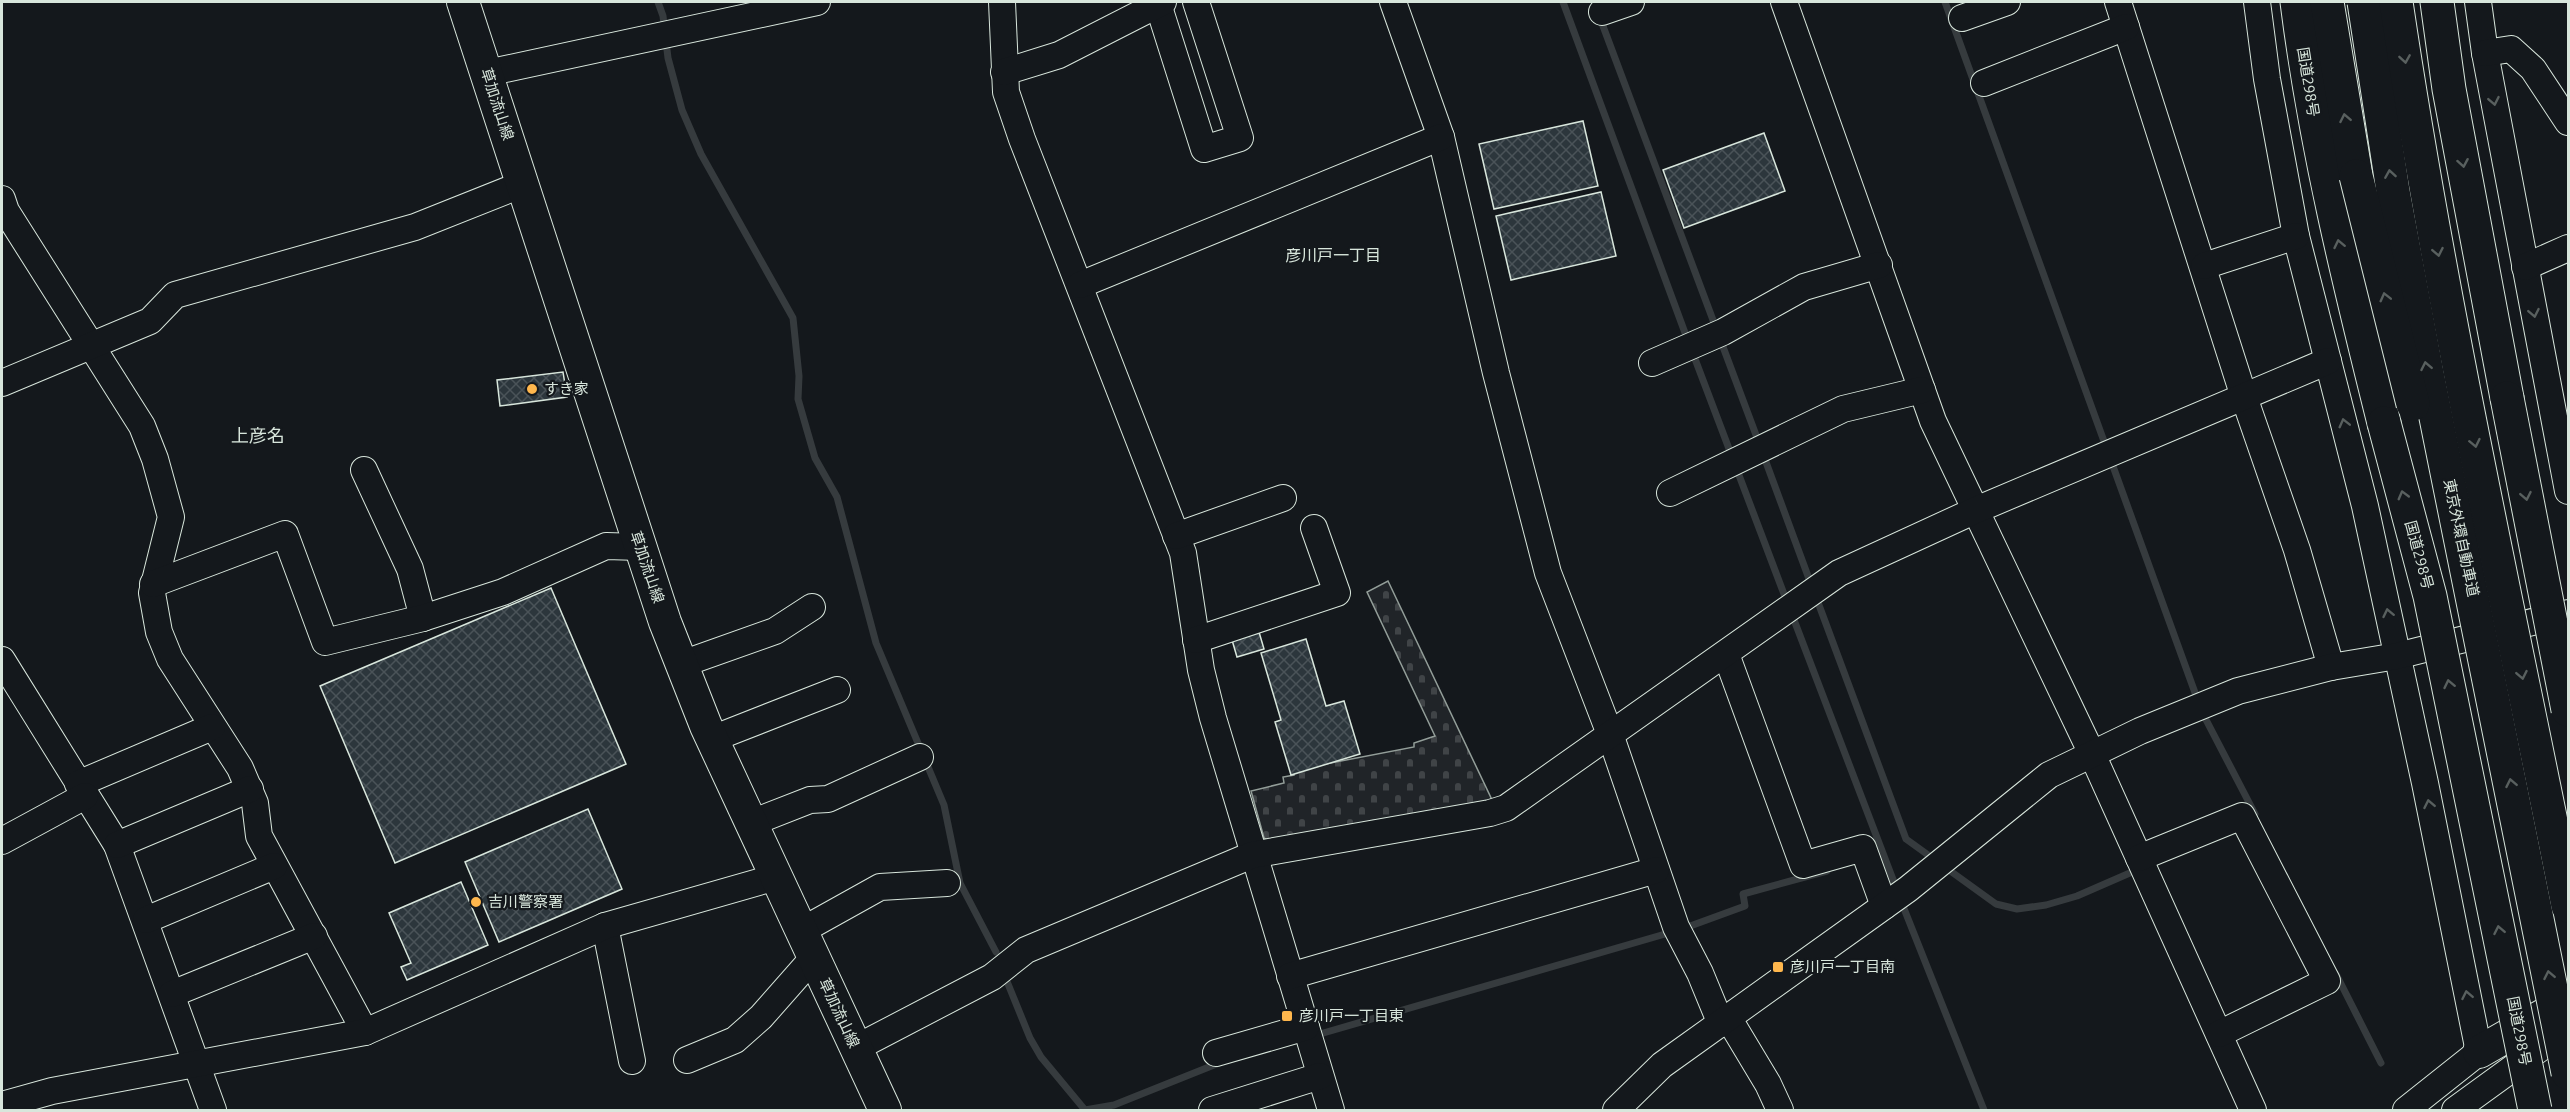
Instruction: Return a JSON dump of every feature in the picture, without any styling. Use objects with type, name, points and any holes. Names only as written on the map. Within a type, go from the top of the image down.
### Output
[{"type":"highway","name":"国道298号","points":[[2297,2],[2319,147],[2341,254],[2430,596],[2535,1110]]},
{"type":"highway","points":[[2327,2],[2356,176],[2425,450],[2490,678]]},
{"type":"highway","name":"東京外環自動車道","points":[[2364,2],[2393,191],[2568,1073]]},
{"type":"highway","points":[[2396,2],[2457,354],[2568,906]]},
{"type":"highway","points":[[2438,2],[2449,89],[2568,710]]},
{"type":"main road","name":"草加流山線","points":[[463,2],[640,547],[682,664],[712,739],[885,1110]]},
{"type":"main road","points":[[2479,1052],[2568,1001]]},
{"type":"street","points":[[487,73],[749,9],[817,2]]},
{"type":"street","points":[[1002,2],[1006,92],[1022,139],[1183,553],[1196,640],[1213,718],[1252,855],[1330,1110]]},
{"type":"street","points":[[1004,72],[1059,56],[1160,3],[1204,149],[1240,138],[1196,2]]},
{"type":"street","points":[[1393,2],[1441,137],[1496,373],[1548,573],[1610,734],[1676,927],[1725,1022],[1768,1084],[1780,1110]]},
{"type":"street","points":[[1602,12],[1631,2]]},
{"type":"street","points":[[1784,2],[1933,421],[2092,754],[2253,1110]]},
{"type":"street","points":[[1962,18],[2007,2]]},
{"type":"street","points":[[2118,2],[2244,397],[2297,550],[2331,666]]},
{"type":"street","points":[[2257,2],[2266,79],[2296,236],[2365,506],[2479,1052],[2406,1110]]},
{"type":"street","points":[[2478,2],[2485,53],[2568,491]]},
{"type":"street","points":[[1984,83],[2126,27]]},
{"type":"street","points":[[2485,53],[2511,49],[2539,76],[2568,122]]},
{"type":"street","points":[[1080,285],[1441,137]]},
{"type":"street","points":[[2,383],[150,321],[175,295],[415,227],[523,184]]},
{"type":"street","points":[[2,199],[6,211],[93,345],[142,426],[155,459],[171,517],[152,593],[163,641],[170,659],[240,768],[255,803],[260,836],[274,866],[365,1032]]},
{"type":"street","points":[[2204,266],[2296,236]]},
{"type":"street","points":[[2525,267],[2568,248]]},
{"type":"street","points":[[1652,363],[1723,332],[1804,287],[1879,265]]},
{"type":"street","points":[[856,1048],[992,977],[1026,950],[1252,855],[1506,808],[1839,573],[1976,510],[2328,361]]},
{"type":"street","points":[[1670,493],[1843,409],[1922,390]]},
{"type":"street","points":[[363,470],[410,569],[423,618]]},
{"type":"street","points":[[1176,536],[1283,498]]},
{"type":"street","points":[[1196,640],[1337,593],[1314,528]]},
{"type":"street","points":[[153,585],[285,534],[325,642],[423,618],[503,592],[606,546],[640,547]]},
{"type":"street","points":[[682,664],[775,630],[812,607]]},
{"type":"street","points":[[1616,1110],[1662,1065],[1884,906],[2049,775],[2140,731],[2238,691],[2331,666],[2397,656],[2568,614]]},
{"type":"street","points":[[1726,654],[1803,865],[1863,848],[1884,906]]},
{"type":"street","points":[[2,660],[117,845],[213,1110]]},
{"type":"street","points":[[712,739],[837,690]]},
{"type":"street","points":[[2,841],[82,790],[212,727]]},
{"type":"street","points":[[751,823],[810,800],[828,799],[920,757]]},
{"type":"street","points":[[117,845],[250,789]]},
{"type":"street","points":[[2139,858],[2242,816],[2327,981],[2219,1034]]},
{"type":"street","points":[[146,920],[274,866]]},
{"type":"street","points":[[1290,976],[1656,870]]},
{"type":"street","points":[[2,1105],[52,1090],[365,1032],[605,926],[776,877]]},
{"type":"street","points":[[687,1060],[735,1040],[761,1017],[807,945],[880,887],[947,883]]},
{"type":"street","points":[[605,926],[632,1061]]},
{"type":"street","points":[[172,994],[314,936]]},
{"type":"street","points":[[1216,1053],[1306,1027]]},
{"type":"street","points":[[2455,1110],[2568,1028]]},
{"type":"street","points":[[1212,1110],[1253,1104],[1320,1076]]},
{"type":"green space","points":[[1388,581],[1493,802],[1272,843],[1264,838],[1251,791],[1284,783],[1283,777],[1294,775],[1294,770],[1414,747],[1414,743],[1435,736],[1367,592]]},
{"type":"building","points":[[1583,121],[1598,186],[1494,209],[1479,144]]},
{"type":"building","points":[[1764,133],[1785,191],[1684,228],[1663,170]]},
{"type":"building","points":[[1601,192],[1616,256],[1511,280],[1496,216]]},
{"type":"building","name":"すき家","points":[[563,372],[567,397],[500,406],[497,380]]},
{"type":"building","points":[[551,588],[626,764],[395,863],[320,686]]},
{"type":"building","points":[[1259,632],[1264,649],[1237,657],[1232,640]]},
{"type":"building","points":[[1306,639],[1326,706],[1344,701],[1360,754],[1291,775],[1275,722],[1281,720],[1261,653]]},
{"type":"building","points":[[588,809],[622,889],[499,942],[465,862]]},
{"type":"building","points":[[461,882],[488,945],[407,980],[401,967],[411,963],[389,913]]},
{"type":"waterway","points":[[658,2],[663,16],[668,58],[682,110],[701,154],[793,318],[799,376],[798,399],[815,458],[837,497],[876,643],[944,805],[960,883],[996,952]]},
{"type":"waterway","points":[[1563,2],[1688,341]]},
{"type":"waterway","points":[[1594,2],[1759,443]]},
{"type":"waterway","points":[[1945,2],[2198,701]]},
{"type":"waterway","points":[[1692,351],[1787,602]]},
{"type":"waterway","points":[[1763,454],[1812,587]]},
{"type":"waterway","points":[[1816,597],[1906,839],[1996,904],[2017,909],[2046,905],[2077,896],[2139,869]]},
{"type":"waterway","points":[[1791,612],[1897,890]]},
{"type":"waterway","points":[[2202,712],[2255,814]]},
{"type":"waterway","points":[[1682,929],[1745,906],[1743,894],[1827,871]]},
{"type":"waterway","points":[[1901,901],[1984,1110]]},
{"type":"waterway","points":[[1313,1036],[1672,932]]},
{"type":"waterway","points":[[2336,974],[2381,1063]]},
{"type":"waterway","points":[[1006,979],[1030,1038],[1041,1057],[1085,1110],[1114,1105],[1219,1063]]},
{"type":"place","name":"すき家","points":[[532,389]]},
{"type":"place","name":"吉川警察署","points":[[476,902]]},
{"type":"place","name":"彦川戸一丁目南","points":[[1778,967]]},
{"type":"place","name":"彦川戸一丁目東","points":[[1287,1016]]},
{"type":"district","name":"彦川戸一丁目","points":[[1333,255]]},
{"type":"district","name":"上彦名","points":[[258,436]]}]
